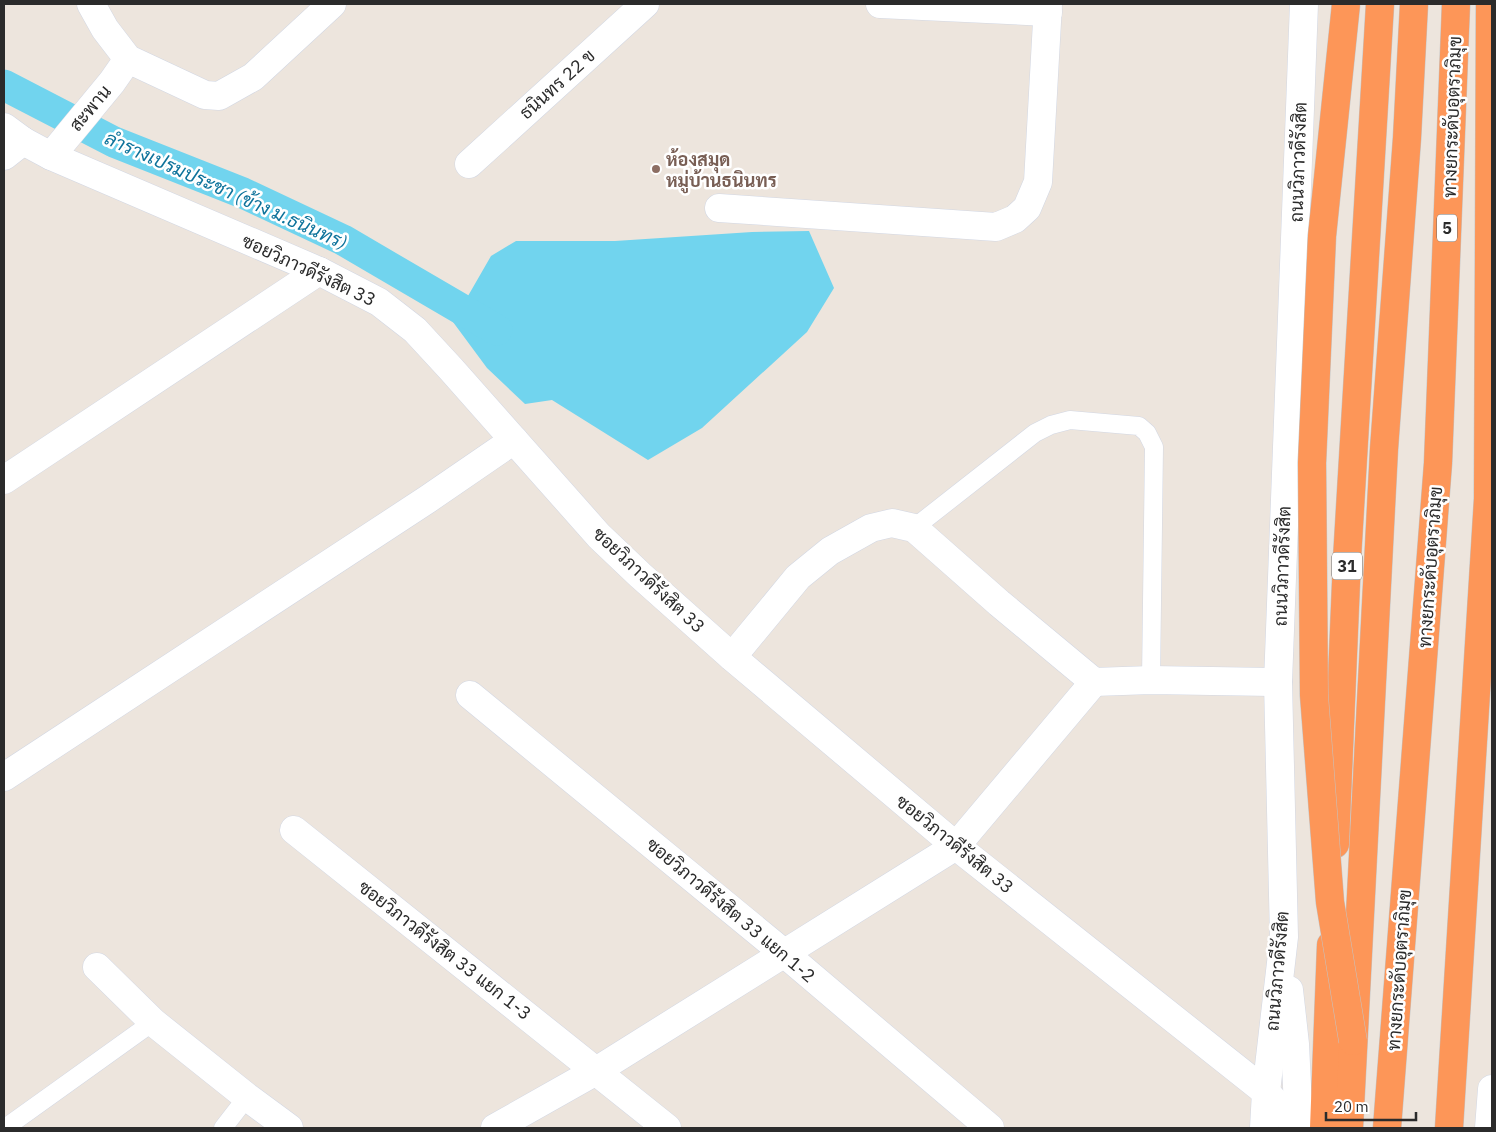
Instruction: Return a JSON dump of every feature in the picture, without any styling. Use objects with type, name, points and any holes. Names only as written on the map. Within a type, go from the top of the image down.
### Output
[{"type":"highway","name":"31","points":[[1346,4],[1322,236],[1312,463],[1314,695],[1330,902],[1353,1042]]},
{"type":"highway","name":"31","points":[[1324,1128],[1347,559],[1380,4]]},
{"type":"highway","name":"31","points":[[1349,1128],[1384,449],[1406,148],[1414,4]]},
{"type":"highway","name":"ทางยกระดับอุตราภิมุข","points":[[1387,1128],[1438,452],[1456,4]]},
{"type":"highway","points":[[1449,1128],[1488,499],[1490,4]]},
{"type":"street","points":[[91,4],[105,29],[128,59],[205,94],[219,96],[253,77],[332,4]]},
{"type":"street","name":"ธนินทร 22 ข","points":[[469,164],[645,4]]},
{"type":"street","points":[[719,208],[996,227],[1015,219],[1027,208],[1038,182],[1048,8],[880,4]]},
{"type":"street","name":"ถนนวิภาวดีรังสิต","points":[[1264,1128],[1266,1092],[1284,937],[1278,682],[1304,4]]},
{"type":"street","name":"สะพาน","points":[[57,148],[112,82],[128,59]]},
{"type":"street","name":"ซอยวิภาวดีรังสิต 33","points":[[10,141],[57,148],[319,271],[379,302],[415,330],[452,368],[606,542],[640,575],[732,657],[956,846],[1266,1092],[1299,1128]]},
{"type":"street","points":[[4,480],[319,271]]},
{"type":"street","points":[[4,777],[428,499],[514,440]]},
{"type":"street","points":[[732,657],[798,576],[830,552],[871,528],[892,523],[914,528],[999,603],[1094,682],[1151,680],[1278,682]]},
{"type":"street","points":[[495,1128],[596,1071],[956,846],[1094,682]]},
{"type":"street","name":"ซอยวิภาวดีรังสิต 33 แยก 1-2","points":[[470,694],[784,954],[990,1128]]},
{"type":"street","name":"ซอยวิภาวดีรังสิต 33 แยก 1-3","points":[[294,830],[667,1128]]},
{"type":"street","points":[[1284,937],[1294,1044],[1299,1128]]},
{"type":"street","points":[[97,967],[153,1022],[289,1128]]},
{"type":"street","points":[[1489,1128],[1492,1089]]},
{"type":"lane","points":[[914,528],[1035,434],[1051,425],[1070,420],[1139,426],[1147,433],[1154,447],[1151,680]]},
{"type":"lane","points":[[5,1128],[153,1022]]},
{"type":"lane","points":[[223,1128],[247,1097]]},
{"type":"water","points":[[809,231],[834,288],[807,332],[702,428],[648,460],[552,400],[525,404],[487,368],[453,322],[491,256],[516,241],[615,241],[752,232]]},
{"type":"waterway","name":"ลำรางเปรมประชา (ข้าง ม.ธนินทร)","points":[[4,85],[114,142],[243,193],[343,240],[497,330]]},
{"type":"place","name":"ห้องสมุด หมู่บ้านธนินทร","points":[[656,169]]}]
